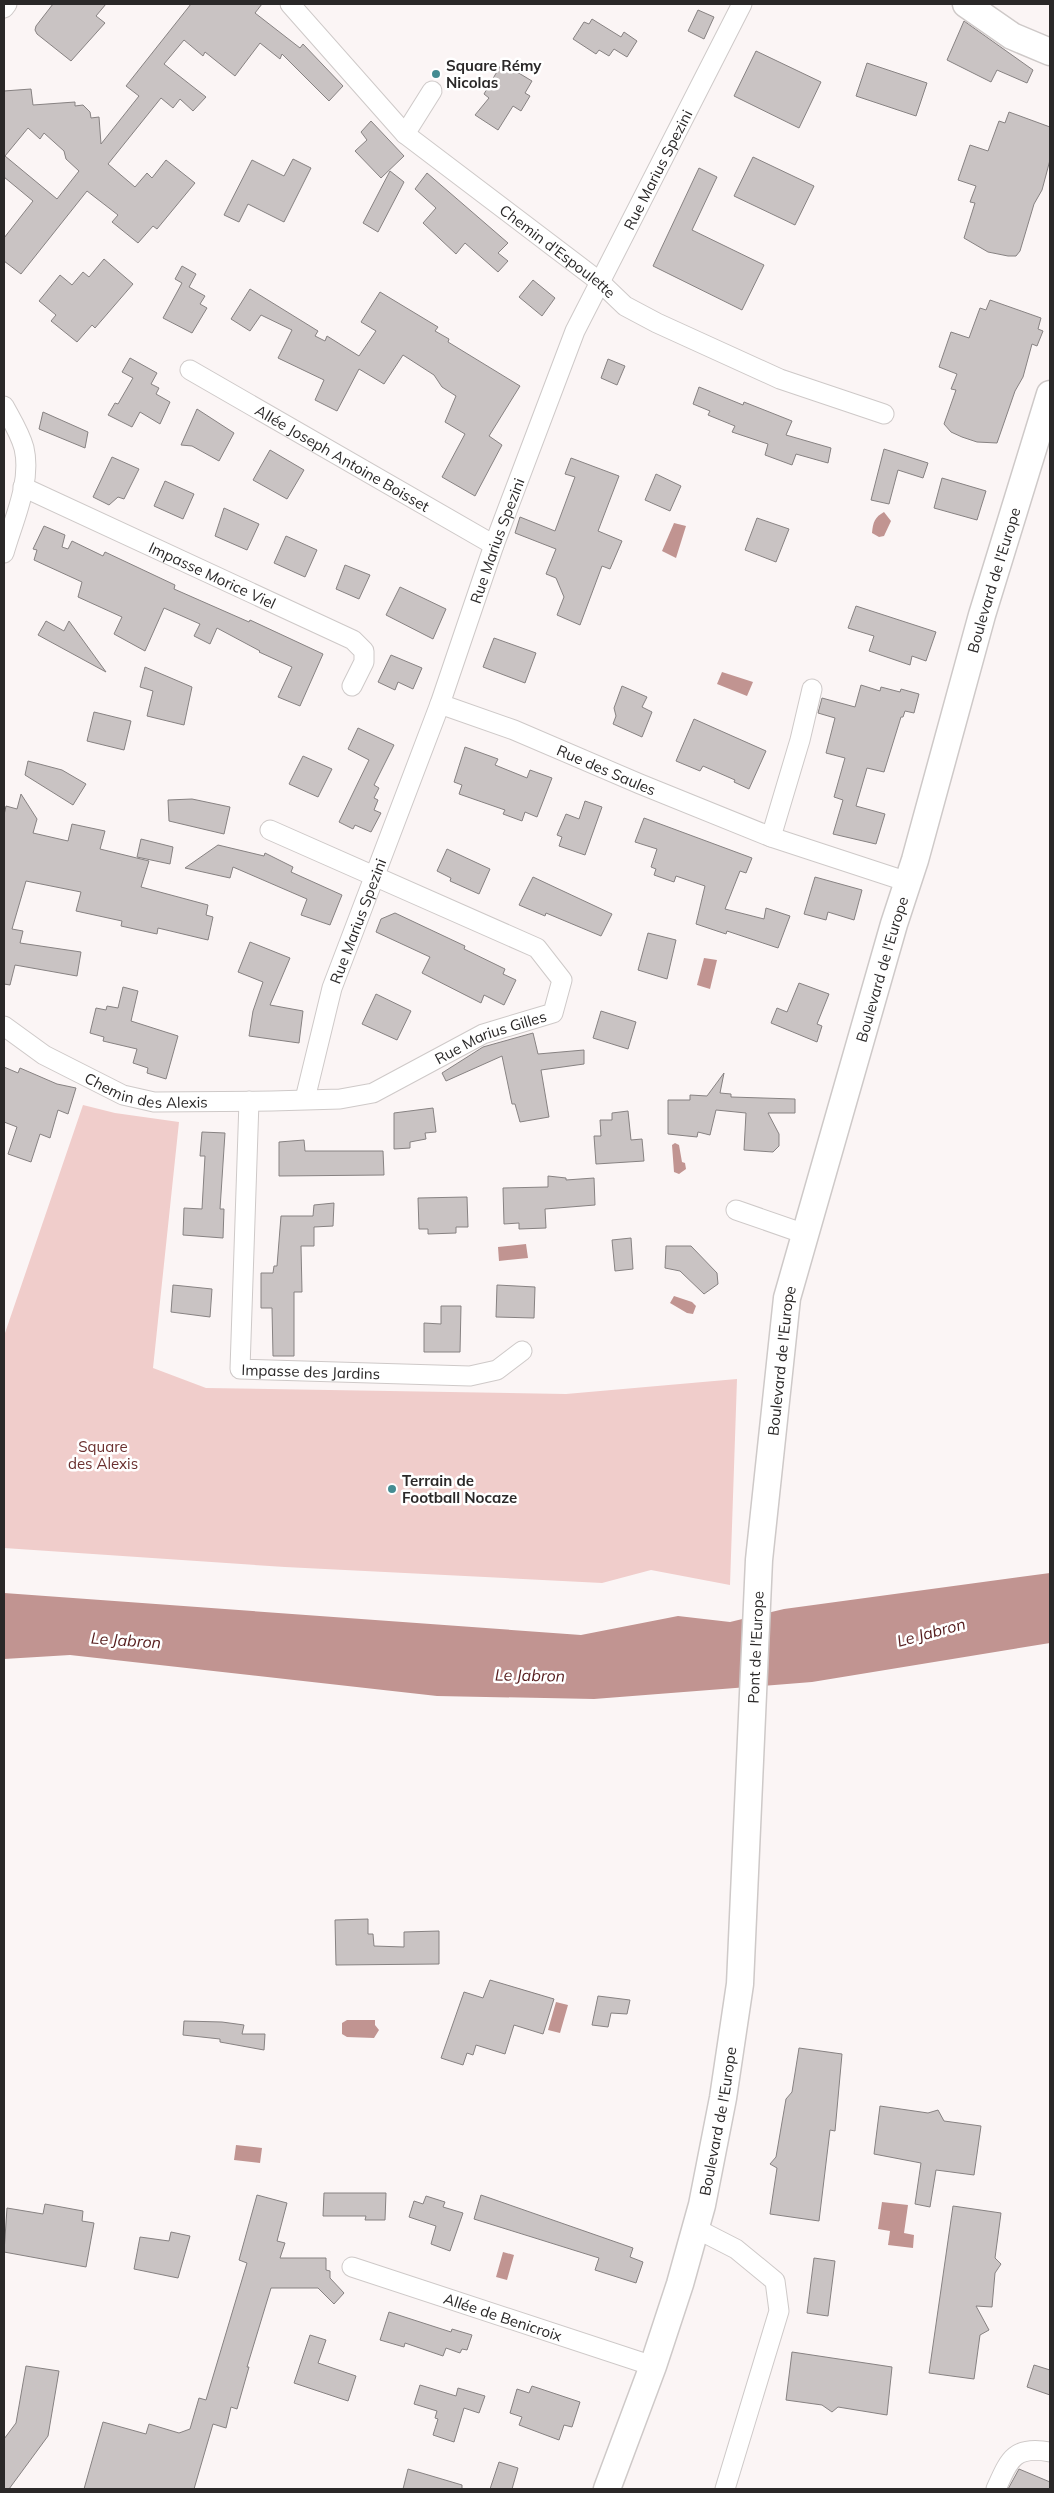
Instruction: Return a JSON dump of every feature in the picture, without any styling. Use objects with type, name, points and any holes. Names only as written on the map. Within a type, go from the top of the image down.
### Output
[{"type":"main road","points":[[966,4],[1012,36],[1048,54]]},
{"type":"main road","name":"Boulevard de l'Europe","points":[[759,1554],[787,1298],[908,882],[982,615],[1050,394]]},
{"type":"main road","name":"Pont de l'Europe","points":[[750,1739],[759,1554]]},
{"type":"main road","name":"Boulevard de l'Europe","points":[[607,2489],[653,2366],[695,2228],[723,2098],[740,1984],[750,1739]]},
{"type":"street","points":[[4,8],[7,4]]},
{"type":"street","name":"Chemin d'Espoulette","points":[[290,4],[406,134],[600,282],[626,306],[658,323],[780,379],[884,414]]},
{"type":"street","name":"Rue Marius Spezini","points":[[305,1098],[332,988],[440,704],[494,545],[575,330],[742,4]]},
{"type":"street","points":[[406,134],[432,91]]},
{"type":"street","name":"Allée Joseph Antoine Boisset","points":[[190,370],[494,545]]},
{"type":"street","points":[[4,406],[24,447],[26,476],[4,553]]},
{"type":"street","name":"Impasse Morice Viel","points":[[23,488],[353,640],[364,651],[364,662],[352,686]]},
{"type":"street","points":[[812,689],[800,740],[771,837],[908,882]]},
{"type":"street","name":"Rue des Saules","points":[[440,704],[514,730],[771,837]]},
{"type":"street","points":[[270,830],[374,878]]},
{"type":"street","name":"Rue Marius Gilles","points":[[305,1098],[340,1098],[373,1093],[483,1034],[553,1013],[562,980],[537,948],[374,878]]},
{"type":"street","name":"Chemin des Alexis","points":[[4,1026],[44,1055],[123,1095],[154,1102],[249,1102],[305,1098]]},
{"type":"street","name":"Impasse des Jardins","points":[[249,1102],[240,1370],[470,1376],[497,1370],[522,1351]]},
{"type":"street","points":[[736,1210],[805,1234]]},
{"type":"street","points":[[695,2228],[736,2249],[775,2281],[779,2311],[724,2489]]},
{"type":"street","name":"Allée de Benicroix","points":[[352,2267],[653,2366]]},
{"type":"street","points":[[996,2489],[1008,2461],[1027,2450],[1050,2452]]},
{"type":"green space","name":"Square des Alexis","points":[[83,1105],[115,1113],[179,1122],[153,1368],[206,1388],[566,1394],[737,1379],[730,1585],[651,1570],[602,1583],[285,1567],[4,1548],[4,1336]]},
{"type":"water","points":[[884,512],[891,521],[884,536],[879,537],[872,533],[873,526],[878,516]]},
{"type":"water","points":[[674,523],[686,526],[676,558],[662,551]]},
{"type":"water","points":[[722,672],[753,682],[747,696],[717,684]]},
{"type":"water","points":[[704,958],[717,960],[710,989],[697,985]]},
{"type":"water","points":[[675,1143],[679,1145],[682,1162],[685,1163],[686,1169],[679,1174],[674,1172],[672,1145]]},
{"type":"water","points":[[526,1244],[528,1258],[499,1261],[498,1247]]},
{"type":"water","points":[[674,1296],[692,1302],[696,1306],[693,1314],[687,1313],[670,1303]]},
{"type":"water","name":"Le Jabron","points":[[1050,1573],[1050,1643],[812,1682],[594,1699],[437,1696],[70,1655],[4,1659],[4,1593],[581,1635],[678,1616],[730,1622],[784,1609]]},
{"type":"water","points":[[556,2002],[568,2005],[560,2033],[548,2030]]},
{"type":"water","points":[[347,2020],[375,2020],[375,2025],[379,2030],[374,2038],[347,2037],[342,2034],[342,2023]]},
{"type":"water","points":[[236,2145],[262,2148],[260,2163],[234,2160]]},
{"type":"water","points":[[882,2202],[908,2205],[904,2233],[914,2235],[913,2248],[888,2245],[890,2231],[878,2229]]},
{"type":"water","points":[[503,2252],[514,2255],[507,2280],[496,2277]]},
{"type":"building","points":[[53,4],[106,4],[96,16],[105,23],[71,61],[37,34],[35,30]]},
{"type":"building","points":[[191,4],[262,4],[255,13],[300,48],[303,44],[343,86],[329,101],[282,54],[280,59],[260,43],[235,76],[205,52],[203,56],[184,40],[164,64],[206,97],[193,111],[180,99],[173,108],[161,98],[108,164],[135,187],[147,173],[152,178],[166,160],[195,183],[157,229],[153,226],[138,243],[112,222],[118,215],[87,191],[21,274],[4,261],[4,238],[33,201],[4,177],[4,91],[31,89],[33,105],[75,102],[75,106],[83,105],[90,112],[91,118],[99,117],[101,144],[139,96],[126,86]],"holes":[[[28,128],[40,139],[44,133],[64,151],[66,159],[79,171],[57,199],[5,156]]]},
{"type":"building","points":[[698,10],[714,17],[704,39],[688,31]]},
{"type":"building","points":[[592,19],[621,37],[624,32],[637,41],[627,57],[614,49],[609,56],[599,50],[596,54],[573,39],[584,22],[589,24]]},
{"type":"building","points":[[964,21],[1033,70],[1027,83],[997,70],[991,82],[947,60]]},
{"type":"building","points":[[756,51],[821,82],[799,128],[734,96]]},
{"type":"building","points":[[502,63],[532,81],[525,93],[530,96],[521,111],[513,106],[498,130],[475,115],[489,98],[484,94]]},
{"type":"building","points":[[867,63],[927,83],[916,116],[856,96]]},
{"type":"building","points":[[1009,112],[1050,127],[1050,160],[1042,190],[1034,204],[1020,251],[1016,256],[988,252],[964,238],[975,203],[970,202],[976,186],[958,180],[970,145],[988,151],[999,121],[1005,123]]},
{"type":"building","points":[[371,121],[404,156],[381,178],[355,151],[367,140],[361,132]]},
{"type":"building","points":[[753,157],[814,186],[795,225],[734,196]]},
{"type":"building","points":[[293,159],[311,168],[284,222],[248,204],[239,222],[224,215],[252,160],[284,176]]},
{"type":"building","points":[[699,168],[717,177],[692,230],[764,265],[742,310],[653,266]]},
{"type":"building","points":[[390,171],[404,182],[378,232],[363,223]]},
{"type":"building","points":[[427,173],[508,243],[498,253],[508,261],[498,272],[465,243],[456,254],[423,223],[436,208],[415,189]]},
{"type":"building","points":[[104,259],[133,284],[95,328],[92,325],[77,342],[51,321],[56,315],[39,301],[60,275],[72,285],[83,272],[89,277]]},
{"type":"building","points":[[182,266],[196,274],[189,287],[205,296],[200,304],[207,308],[192,333],[163,318],[182,283],[175,279]]},
{"type":"building","points":[[533,280],[555,298],[542,316],[519,297]]},
{"type":"building","points":[[250,289],[318,331],[315,336],[325,341],[327,336],[359,356],[376,331],[361,322],[380,292],[438,327],[435,331],[449,339],[448,342],[520,386],[489,436],[502,445],[475,496],[442,477],[465,434],[445,422],[456,396],[442,387],[434,375],[403,355],[384,384],[359,369],[337,411],[315,400],[324,380],[278,358],[292,330],[261,315],[250,331],[231,319]]},
{"type":"building","points":[[990,300],[1041,318],[1038,329],[1043,331],[1037,346],[1032,344],[1023,377],[1015,391],[997,443],[977,442],[962,437],[951,432],[944,424],[956,390],[951,389],[957,374],[939,367],[951,332],[969,338],[980,308],[986,310]]},
{"type":"building","points":[[130,358],[157,373],[151,384],[159,388],[156,394],[170,402],[160,424],[140,412],[132,427],[108,415],[115,403],[118,404],[133,378],[122,372]]},
{"type":"building","points":[[608,359],[625,366],[617,385],[601,378]]},
{"type":"building","points":[[699,387],[743,405],[744,402],[792,421],[786,435],[831,448],[828,463],[796,454],[792,465],[765,455],[768,444],[732,432],[735,426],[708,415],[710,411],[693,404]]},
{"type":"building","points":[[197,409],[234,433],[219,461],[192,446],[181,445]]},
{"type":"building","points":[[43,412],[88,432],[85,448],[39,429]]},
{"type":"building","points":[[884,449],[928,463],[923,478],[898,470],[889,504],[871,500]]},
{"type":"building","points":[[270,450],[304,470],[287,499],[253,480]]},
{"type":"building","points":[[112,457],[139,469],[124,499],[118,497],[109,505],[93,497]]},
{"type":"building","points":[[571,458],[619,476],[598,531],[622,541],[610,569],[602,566],[580,625],[557,615],[564,597],[556,578],[546,574],[556,549],[515,533],[520,517],[555,531],[575,477],[565,474]]},
{"type":"building","points":[[656,474],[681,486],[670,511],[645,500]]},
{"type":"building","points":[[942,478],[986,491],[977,520],[934,508]]},
{"type":"building","points":[[165,481],[194,494],[183,519],[154,506]]},
{"type":"building","points":[[224,508],[259,524],[247,550],[215,536]]},
{"type":"building","points":[[757,518],[789,529],[776,562],[745,550]]},
{"type":"building","points":[[44,526],[65,535],[62,547],[68,549],[72,541],[103,556],[105,552],[175,585],[174,589],[249,622],[250,620],[323,654],[300,706],[278,697],[292,667],[259,652],[217,628],[210,644],[194,636],[200,624],[164,608],[145,651],[114,634],[122,617],[78,597],[82,582],[34,560],[37,550],[33,549]]},
{"type":"building","points":[[286,536],[317,550],[305,577],[274,563]]},
{"type":"building","points":[[345,565],[370,575],[359,599],[336,589]]},
{"type":"building","points":[[400,587],[446,609],[433,639],[386,615]]},
{"type":"building","points":[[856,606],[936,632],[926,661],[912,656],[910,665],[869,651],[874,636],[848,628]]},
{"type":"building","points":[[46,621],[64,631],[69,621],[106,672],[38,635]]},
{"type":"building","points":[[494,638],[536,653],[525,683],[483,667]]},
{"type":"building","points":[[391,655],[422,668],[413,689],[398,682],[395,690],[378,682]]},
{"type":"building","points":[[145,667],[192,687],[184,725],[147,716],[153,691],[140,687]]},
{"type":"building","points":[[861,685],[880,691],[881,687],[900,692],[901,689],[919,694],[914,713],[905,711],[903,717],[901,717],[884,772],[867,768],[856,806],[885,814],[876,844],[833,834],[843,800],[834,797],[845,758],[826,753],[835,718],[818,713],[822,698],[855,707]]},
{"type":"building","points":[[622,686],[647,697],[642,707],[652,712],[642,737],[613,724],[616,716],[614,708]]},
{"type":"building","points":[[94,712],[131,721],[124,750],[87,741]]},
{"type":"building","points":[[694,719],[766,751],[749,789],[734,782],[735,780],[703,766],[700,771],[676,761]]},
{"type":"building","points":[[358,728],[394,745],[374,785],[379,788],[374,798],[378,800],[374,810],[381,813],[371,832],[355,825],[353,829],[339,822],[369,760],[348,749]]},
{"type":"building","points":[[465,747],[498,759],[495,765],[527,778],[530,770],[552,778],[537,817],[525,812],[522,821],[503,814],[505,810],[459,794],[462,785],[454,782]]},
{"type":"building","points":[[303,756],[332,769],[318,797],[289,784]]},
{"type":"building","points":[[28,761],[62,770],[86,784],[73,805],[25,775]]},
{"type":"building","points":[[21,794],[37,819],[33,833],[68,841],[72,824],[105,831],[100,849],[149,861],[141,887],[208,905],[206,915],[213,917],[208,940],[158,928],[157,934],[121,926],[122,921],[76,911],[81,892],[26,881],[12,929],[23,931],[20,943],[81,952],[77,976],[15,965],[10,985],[4,984],[4,815],[6,806],[17,809]]},
{"type":"building","points":[[192,799],[230,807],[224,834],[169,821],[168,800]]},
{"type":"building","points":[[585,801],[602,807],[585,855],[559,846],[562,837],[557,835],[566,814],[579,819]]},
{"type":"building","points":[[644,818],[752,858],[746,873],[740,871],[725,909],[764,919],[766,908],[790,916],[778,948],[727,931],[726,934],[696,924],[705,886],[676,876],[674,882],[654,875],[656,869],[651,867],[657,849],[635,842]]},
{"type":"building","points":[[141,839],[173,847],[170,864],[137,857]]},
{"type":"building","points":[[218,845],[264,856],[265,853],[293,867],[291,872],[342,895],[330,925],[301,915],[307,899],[233,867],[230,878],[185,868]]},
{"type":"building","points":[[447,849],[490,869],[479,894],[450,881],[451,878],[437,871]]},
{"type":"building","points":[[533,877],[612,914],[601,936],[546,913],[545,916],[519,905]]},
{"type":"building","points":[[815,877],[862,890],[854,920],[828,912],[826,920],[804,914]]},
{"type":"building","points":[[395,913],[465,946],[464,949],[505,969],[503,974],[516,980],[504,1005],[484,995],[481,1003],[422,973],[430,957],[376,932],[381,919]]},
{"type":"building","points":[[648,933],[676,940],[667,979],[638,970]]},
{"type":"building","points":[[250,942],[290,958],[270,1005],[303,1011],[299,1043],[249,1036],[253,1011],[263,982],[238,972]]},
{"type":"building","points":[[799,983],[829,994],[817,1024],[822,1026],[817,1042],[771,1023],[777,1008],[787,1012]]},
{"type":"building","points":[[123,987],[138,991],[131,1021],[178,1036],[166,1079],[147,1073],[148,1068],[133,1063],[137,1049],[103,1041],[104,1037],[90,1033],[96,1008],[106,1010],[107,1006],[118,1008]]},
{"type":"building","points":[[376,994],[411,1011],[397,1040],[362,1024]]},
{"type":"building","points":[[601,1011],[636,1022],[628,1049],[593,1038]]},
{"type":"building","points":[[533,1033],[538,1054],[584,1050],[584,1064],[541,1070],[549,1117],[520,1122],[515,1104],[512,1104],[502,1056],[446,1081],[442,1073],[483,1047]]},
{"type":"building","points":[[4,1067],[18,1073],[20,1068],[57,1084],[76,1088],[68,1114],[58,1110],[50,1138],[40,1134],[31,1162],[8,1154],[17,1127],[4,1122]]},
{"type":"building","points":[[724,1073],[720,1093],[731,1094],[731,1097],[795,1099],[795,1113],[768,1113],[779,1134],[779,1146],[773,1152],[744,1150],[746,1113],[716,1110],[710,1135],[698,1132],[697,1137],[668,1134],[668,1100],[690,1100],[690,1095],[707,1096]]},
{"type":"building","points":[[433,1108],[436,1132],[425,1133],[426,1139],[410,1142],[410,1148],[394,1149],[394,1113]]},
{"type":"building","points":[[628,1111],[631,1140],[642,1139],[644,1161],[596,1164],[594,1136],[601,1136],[600,1120],[612,1120],[612,1113]]},
{"type":"building","points":[[202,1132],[225,1133],[220,1209],[224,1209],[223,1238],[183,1235],[184,1208],[202,1209],[205,1156],[200,1156]]},
{"type":"building","points":[[304,1140],[305,1151],[383,1151],[384,1175],[279,1176],[279,1142]]},
{"type":"building","points":[[548,1176],[566,1178],[566,1180],[594,1178],[595,1205],[545,1209],[546,1228],[519,1229],[519,1223],[504,1224],[503,1188],[548,1187]]},
{"type":"building","points":[[467,1197],[468,1227],[456,1227],[456,1233],[428,1234],[428,1229],[419,1229],[418,1198]]},
{"type":"building","points":[[334,1203],[333,1226],[314,1227],[314,1246],[301,1246],[302,1292],[294,1292],[294,1356],[273,1356],[272,1308],[261,1308],[261,1273],[273,1273],[274,1266],[277,1266],[281,1216],[313,1216],[314,1205]]},
{"type":"building","points":[[631,1238],[633,1269],[615,1271],[612,1240]]},
{"type":"building","points":[[666,1246],[691,1246],[717,1273],[718,1284],[704,1294],[680,1271],[665,1268]]},
{"type":"building","points":[[173,1285],[212,1289],[210,1317],[171,1312]]},
{"type":"building","points":[[497,1285],[535,1287],[534,1318],[496,1317]]},
{"type":"building","points":[[441,1306],[461,1306],[460,1352],[424,1352],[424,1323],[441,1324]]},
{"type":"building","points":[[368,1919],[368,1934],[373,1934],[374,1946],[404,1947],[404,1932],[439,1931],[439,1964],[336,1965],[335,1920]]},
{"type":"building","points":[[490,1980],[554,1999],[543,2034],[514,2025],[505,2054],[476,2045],[473,2055],[467,2053],[463,2065],[441,2058],[464,1992],[483,1998]]},
{"type":"building","points":[[598,1996],[630,2000],[627,2014],[611,2013],[608,2027],[592,2025]]},
{"type":"building","points":[[184,2021],[222,2022],[244,2025],[242,2034],[265,2034],[264,2050],[220,2042],[220,2039],[183,2035]]},
{"type":"building","points":[[799,2048],[842,2054],[835,2131],[830,2130],[819,2221],[770,2214],[777,2168],[770,2164],[776,2157],[786,2099],[792,2092]]},
{"type":"building","points":[[880,2106],[928,2113],[938,2110],[944,2121],[981,2126],[974,2175],[936,2170],[930,2207],[915,2204],[921,2163],[874,2154]]},
{"type":"building","points":[[324,2193],[386,2193],[385,2220],[365,2220],[366,2216],[323,2216]]},
{"type":"building","points":[[257,2195],[287,2203],[277,2241],[285,2243],[280,2258],[326,2258],[326,2270],[330,2271],[330,2278],[344,2293],[334,2304],[318,2288],[271,2288],[247,2367],[249,2367],[237,2409],[231,2407],[226,2428],[213,2424],[194,2489],[84,2489],[103,2422],[146,2434],[149,2424],[179,2433],[190,2429],[199,2398],[206,2400],[247,2263],[239,2260]]},
{"type":"building","points":[[481,2195],[633,2248],[630,2257],[643,2262],[636,2283],[595,2270],[599,2258],[474,2219]]},
{"type":"building","points":[[426,2196],[445,2202],[443,2207],[463,2213],[450,2251],[431,2244],[436,2226],[409,2217],[414,2201],[423,2204]]},
{"type":"building","points":[[45,2204],[83,2211],[82,2221],[94,2223],[86,2267],[4,2252],[7,2208],[43,2214]]},
{"type":"building","points":[[953,2206],[1001,2213],[995,2258],[1001,2264],[995,2273],[992,2307],[976,2306],[989,2330],[980,2335],[974,2379],[929,2373]]},
{"type":"building","points":[[171,2232],[190,2236],[178,2278],[134,2269],[140,2237],[169,2241]]},
{"type":"building","points":[[814,2258],[835,2261],[828,2316],[807,2313]]},
{"type":"building","points":[[389,2312],[451,2332],[452,2329],[472,2335],[467,2350],[462,2349],[460,2353],[446,2348],[443,2356],[405,2343],[404,2347],[380,2340]]},
{"type":"building","points":[[310,2335],[326,2340],[318,2363],[356,2376],[348,2401],[294,2383]]},
{"type":"building","points":[[792,2352],[892,2367],[887,2415],[838,2407],[832,2412],[822,2405],[786,2400]]},
{"type":"building","points":[[1034,2365],[1050,2370],[1050,2395],[1027,2387]]},
{"type":"building","points":[[26,2366],[59,2371],[48,2436],[9,2489],[4,2489],[4,2439],[16,2423]]},
{"type":"building","points":[[420,2385],[456,2396],[458,2388],[485,2396],[479,2413],[464,2408],[454,2442],[433,2435],[438,2419],[435,2418],[437,2411],[414,2404]]},
{"type":"building","points":[[532,2386],[580,2402],[572,2427],[564,2425],[559,2440],[519,2425],[522,2417],[510,2413],[517,2389],[529,2393]]},
{"type":"building","points":[[499,2462],[518,2468],[512,2489],[490,2489]]},
{"type":"building","points":[[408,2469],[462,2485],[462,2489],[403,2489]]},
{"type":"building","points":[[1019,2469],[1050,2482],[1050,2489],[1008,2489]]},
{"type":"place","name":"Square Rémy Nicolas","points":[[436,74]]},
{"type":"place","name":"Terrain de Football Nocaze","points":[[392,1489]]}]
